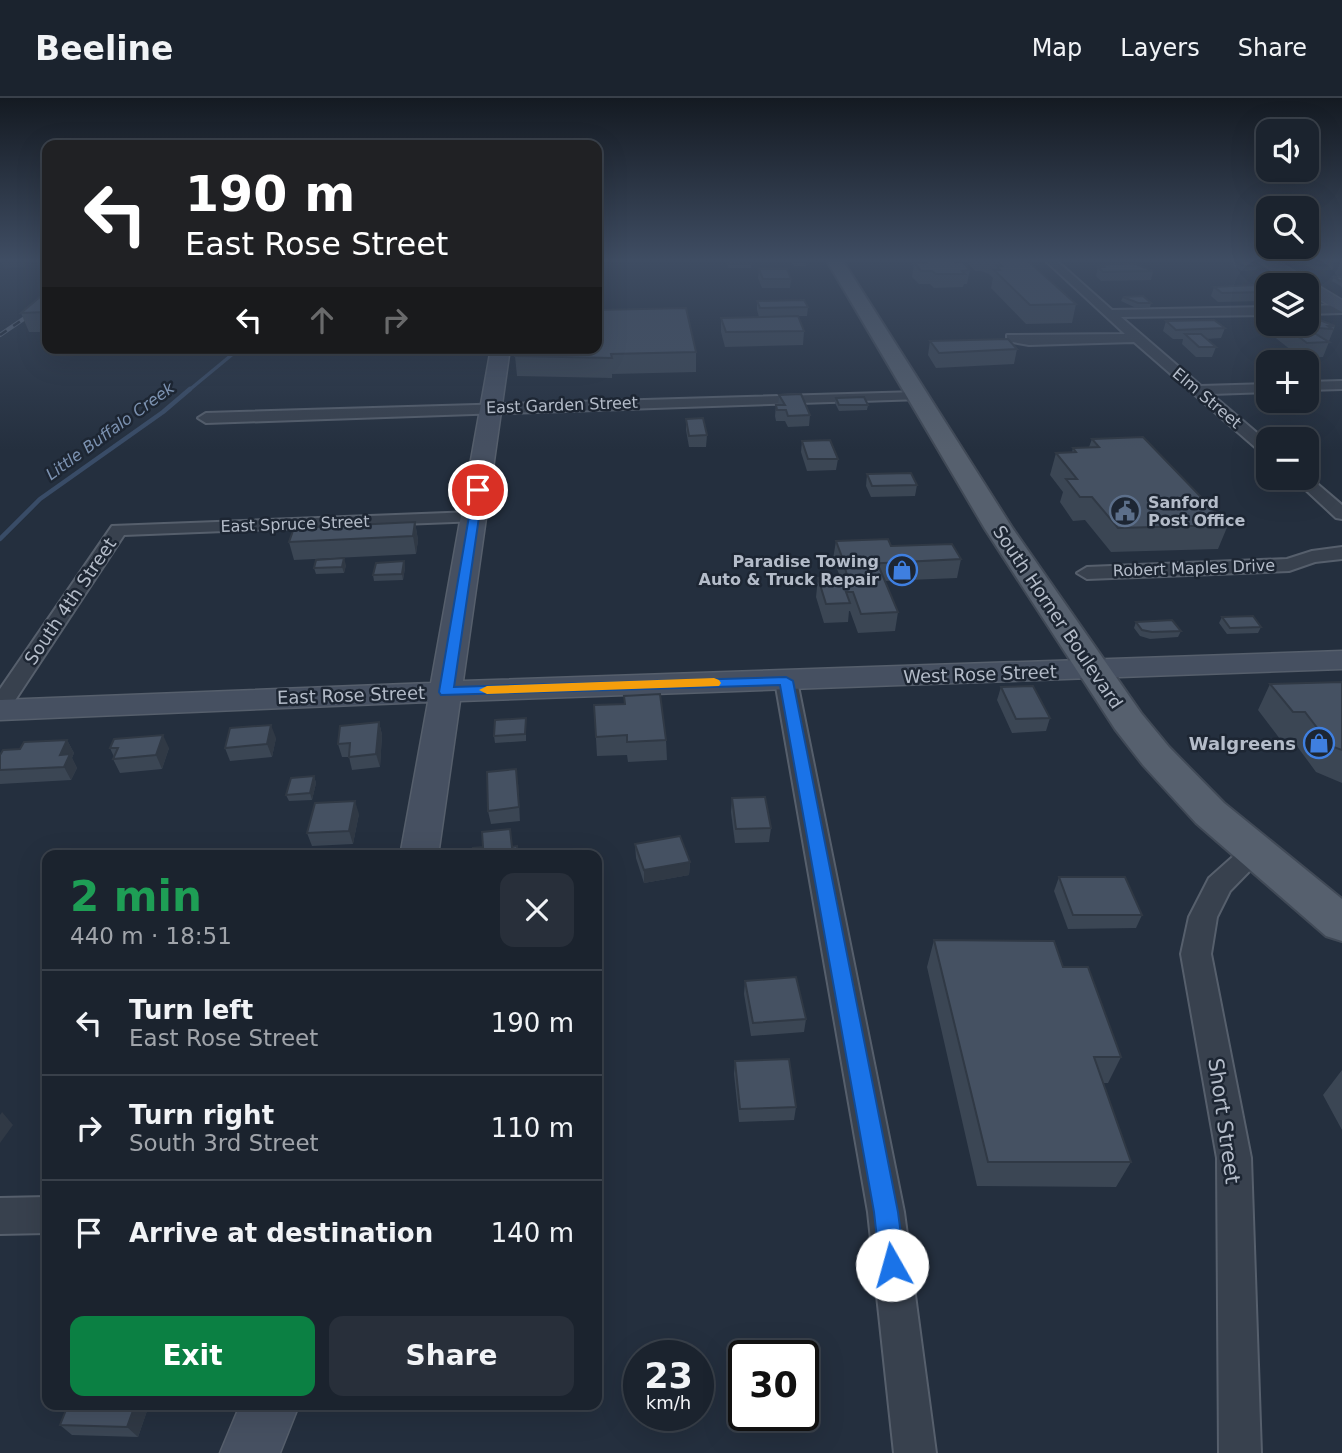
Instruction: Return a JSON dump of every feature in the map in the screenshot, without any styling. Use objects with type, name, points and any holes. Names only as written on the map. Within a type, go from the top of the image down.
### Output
[{"type":"main road","name":"South Horner Boulevard","points":[[873,324],[999,529],[1093,670],[1156,756],[1210,813],[1342,924]]},
{"type":"street","name":"Elm Street","points":[[1121,324],[1256,440]]},
{"type":"street","points":[[1012,338],[1030,341],[1137,338]]},
{"type":"street","points":[[420,850],[500,354]]},
{"type":"street","points":[[1319,386],[1342,385]]},
{"type":"street","points":[[1198,390],[1256,388]]},
{"type":"street","name":"East Garden Street","points":[[206,418],[491,407],[917,396]]},
{"type":"street","points":[[1315,490],[1342,514]]},
{"type":"street","points":[[1318,493],[1342,492]]},
{"type":"street","name":"East Spruce Street","points":[[118,530],[473,517]]},
{"type":"street","name":"South 4th Street","points":[[0,708],[118,530]]},
{"type":"street","name":"Robert Maples Drive","points":[[1087,573],[1289,565],[1312,557],[1342,553]]},
{"type":"street","name":"West Rose Street","points":[[786,681],[1342,660]]},
{"type":"street","points":[[786,681],[886,1212],[915,1453]]},
{"type":"street","name":"East Rose Street","points":[[0,708],[786,681]]},
{"type":"street","name":"Short Street","points":[[1240,1453],[1234,1158],[1196,954],[1203,917],[1219,885],[1255,852]]},
{"type":"street","points":[[0,1216],[42,1215]]},
{"type":"street","points":[[250,1453],[268,1410]]},
{"type":"building","points":[[602,324],[690,324],[696,352],[611,354],[612,358],[515,356],[602,354]]},
{"type":"building","points":[[723,324],[801,324],[804,331],[726,332]]},
{"type":"building","points":[[1170,324],[1220,324],[1225,328],[1176,330]]},
{"type":"building","points":[[1319,324],[1335,326],[1328,326],[1332,329],[1319,328]]},
{"type":"building","points":[[1185,334],[1201,334],[1216,347],[1199,347]]},
{"type":"building","points":[[1298,336],[1319,336],[1329,342],[1307,343]]},
{"type":"building","points":[[1008,339],[1017,349],[939,353],[930,341]]},
{"type":"building","points":[[801,394],[810,415],[788,416],[786,410],[777,410],[776,405],[785,405],[779,395]]},
{"type":"building","points":[[864,397],[868,405],[839,405],[836,398]]},
{"type":"building","points":[[703,418],[707,435],[689,436],[686,419]]},
{"type":"building","points":[[1143,437],[1228,525],[1118,528],[1092,497],[1080,497],[1066,479],[1077,479],[1056,453],[1076,452],[1073,448],[1099,447],[1092,439]]},
{"type":"building","points":[[830,440],[838,459],[808,459],[802,441]]},
{"type":"building","points":[[911,473],[917,485],[872,486],[867,474]]},
{"type":"building","points":[[415,522],[413,536],[289,542],[294,528]]},
{"type":"building","points":[[888,539],[891,546],[952,544],[961,559],[845,565],[836,541]]},
{"type":"building","points":[[344,558],[342,567],[314,568],[316,560]]},
{"type":"building","points":[[404,561],[402,574],[373,575],[376,563]]},
{"type":"building","points":[[879,567],[898,612],[861,614],[853,592],[846,592],[850,603],[826,604],[818,578],[848,579],[845,568]]},
{"type":"building","points":[[1253,616],[1261,627],[1230,628],[1222,617]]},
{"type":"building","points":[[1172,620],[1181,631],[1142,630],[1136,622]]},
{"type":"building","points":[[1342,682],[1342,750],[1331,746],[1305,712],[1293,712],[1270,684]]},
{"type":"building","points":[[1033,686],[1050,718],[1016,719],[1001,687]]},
{"type":"building","points":[[660,694],[666,740],[627,742],[627,735],[596,737],[594,705],[625,704],[624,696]]},
{"type":"building","points":[[526,718],[525,734],[494,736],[495,720]]},
{"type":"building","points":[[379,722],[376,754],[349,757],[350,743],[338,744],[340,726]]},
{"type":"building","points":[[271,725],[267,744],[225,748],[230,728]]},
{"type":"building","points":[[163,735],[156,755],[113,759],[118,748],[110,748],[114,739]]},
{"type":"building","points":[[67,740],[60,755],[70,754],[64,767],[0,770],[0,755],[3,750],[20,749],[24,742]]},
{"type":"building","points":[[516,769],[519,807],[488,811],[487,772]]},
{"type":"building","points":[[314,776],[310,793],[286,795],[291,778]]},
{"type":"building","points":[[765,797],[771,828],[736,829],[732,798]]},
{"type":"building","points":[[355,801],[349,831],[307,833],[315,803]]},
{"type":"building","points":[[510,829],[512,847],[517,846],[517,850],[473,850],[483,847],[482,832]]},
{"type":"building","points":[[680,836],[690,862],[644,870],[635,844]]},
{"type":"building","points":[[1059,877],[1125,877],[1142,915],[1073,915]]},
{"type":"building","points":[[934,940],[1054,941],[1063,967],[1088,967],[1121,1057],[1094,1057],[1131,1162],[988,1162]]},
{"type":"building","points":[[796,977],[806,1019],[753,1023],[745,981]]},
{"type":"building","points":[[789,1059],[796,1107],[740,1109],[735,1061]]},
{"type":"building","points":[[66,1410],[133,1410],[127,1427],[60,1425]]},
{"type":"waterway","name":"Little Buffalo Creek","points":[[188,391],[233,354]]},
{"type":"waterway","name":"Little Buffalo Creek","points":[[0,539],[40,499],[163,412],[190,389]]},
{"type":"railway","points":[[0,335],[16,324]]},
{"type":"slow traffic","points":[[487,690],[714,683]]},
{"type":"place","name":"Sanford Post Office","points":[[1125,511]]},
{"type":"place","name":"Paradise Towing Auto & Truck Repair","points":[[902,570]]},
{"type":"place","name":"Walgreens","points":[[1319,743]]},
{"type":"route","points":[[478,490],[446,692],[786,681],[886,1212],[892,1265]]}]
